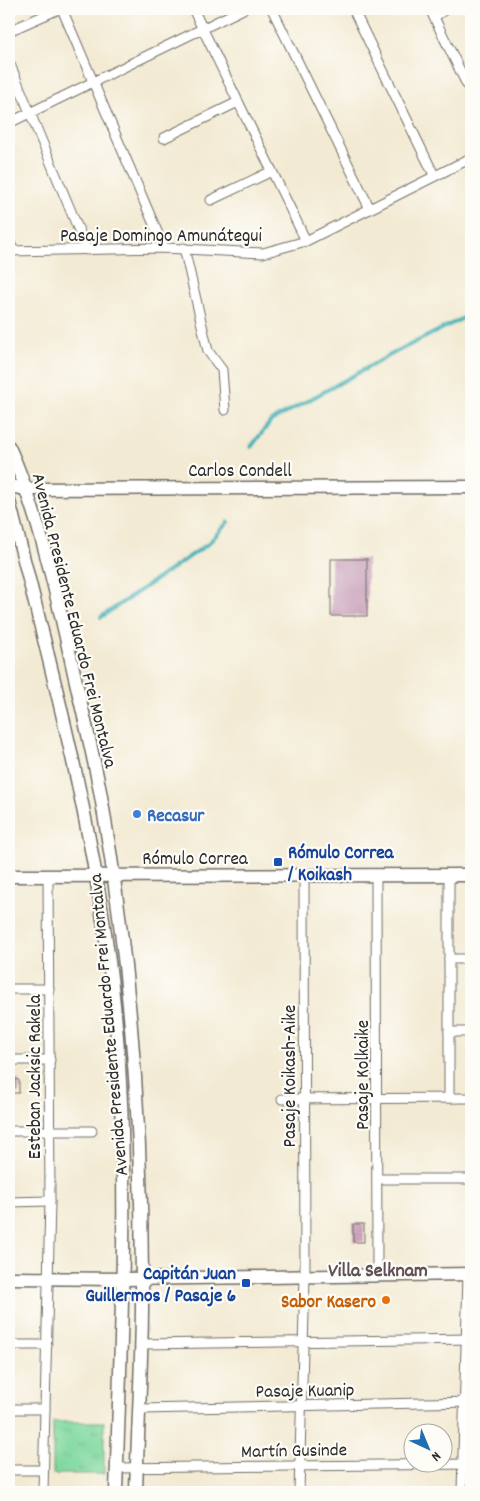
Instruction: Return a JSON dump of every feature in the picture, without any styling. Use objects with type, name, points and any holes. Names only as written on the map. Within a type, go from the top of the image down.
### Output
[{"type":"main road","name":"Avenida Presidente Eduardo Frei Montalva","points":[[9,447],[28,489],[66,640],[102,798],[114,876],[133,1057],[142,1278],[142,1344],[136,1492]]},
{"type":"main road","name":"Carlos Condell","points":[[9,486],[28,489],[471,487]]},
{"type":"main road","name":"Avenida Presidente Eduardo Frei Montalva","points":[[9,501],[64,718],[96,876],[108,960],[119,1066],[124,1172],[124,1279],[116,1492]]},
{"type":"main road","name":"Rómulo Correa","points":[[9,876],[471,875]]},
{"type":"main road","points":[[9,1278],[124,1279],[470,1274]]},
{"type":"street","points":[[9,31],[61,9],[164,248]]},
{"type":"street","points":[[193,9],[306,241]]},
{"type":"street","points":[[9,123],[243,9]]},
{"type":"street","points":[[272,9],[370,209]]},
{"type":"street","points":[[353,9],[434,176]]},
{"type":"street","points":[[446,9],[432,13],[471,93]]},
{"type":"street","points":[[9,62],[87,250]]},
{"type":"street","points":[[164,138],[238,102]]},
{"type":"street","name":"Pasaje Domingo Amunátegui","points":[[11,251],[184,248],[263,252],[306,241],[471,158]]},
{"type":"street","points":[[211,200],[272,171]]},
{"type":"street","points":[[9,240],[11,251]]},
{"type":"street","points":[[184,248],[208,351],[222,370],[225,410]]},
{"type":"street","name":"Pasaje Kolkaike","points":[[376,875],[377,1275]]},
{"type":"street","points":[[449,875],[449,1098]]},
{"type":"street","name":"Esteban Jacksic Rakela","points":[[43,1492],[50,1278],[48,876]]},
{"type":"street","name":"Pasaje Koikash-Aike","points":[[299,1492],[305,1276],[304,876]]},
{"type":"street","points":[[449,959],[471,959]]},
{"type":"street","points":[[9,989],[49,989]]},
{"type":"street","points":[[449,1032],[471,1032]]},
{"type":"street","points":[[9,1060],[50,1060]]},
{"type":"street","points":[[282,1099],[471,1098]]},
{"type":"street","points":[[9,1131],[92,1131]]},
{"type":"street","points":[[377,1179],[471,1179]]},
{"type":"street","points":[[9,1202],[50,1201]]},
{"type":"street","points":[[462,1492],[467,1464],[470,1274]]},
{"type":"street","points":[[142,1344],[469,1339]]},
{"type":"street","points":[[9,1345],[47,1345]]},
{"type":"street","name":"Pasaje Kuanip","points":[[140,1409],[468,1402]]},
{"type":"street","points":[[9,1409],[45,1409]]},
{"type":"street","name":"Martín Gusinde","points":[[117,1468],[467,1464]]},
{"type":"street","points":[[9,1470],[43,1470]]},
{"type":"green space","points":[[53,1422],[104,1422],[104,1474],[53,1474]]},
{"type":"building","points":[[331,559],[367,559],[367,616],[331,616]]},
{"type":"building","points":[[9,1079],[19,1080],[19,1093],[9,1093]]},
{"type":"building","points":[[353,1224],[364,1224],[364,1242],[353,1242]]},
{"type":"waterway","points":[[251,447],[271,421],[394,353],[471,314]]},
{"type":"waterway","points":[[101,617],[208,544],[228,522]]},
{"type":"place","name":"Recasur","points":[[137,814]]},
{"type":"place","name":"Rómulo Correa / Koikash","points":[[278,862]]},
{"type":"place","name":"Capitán Juan Guillermos / Pasaje 6","points":[[246,1283]]},
{"type":"place","name":"Sabor Kasero","points":[[386,1300]]},
{"type":"district","name":"Villa Selknam","points":[[378,1269]]}]
